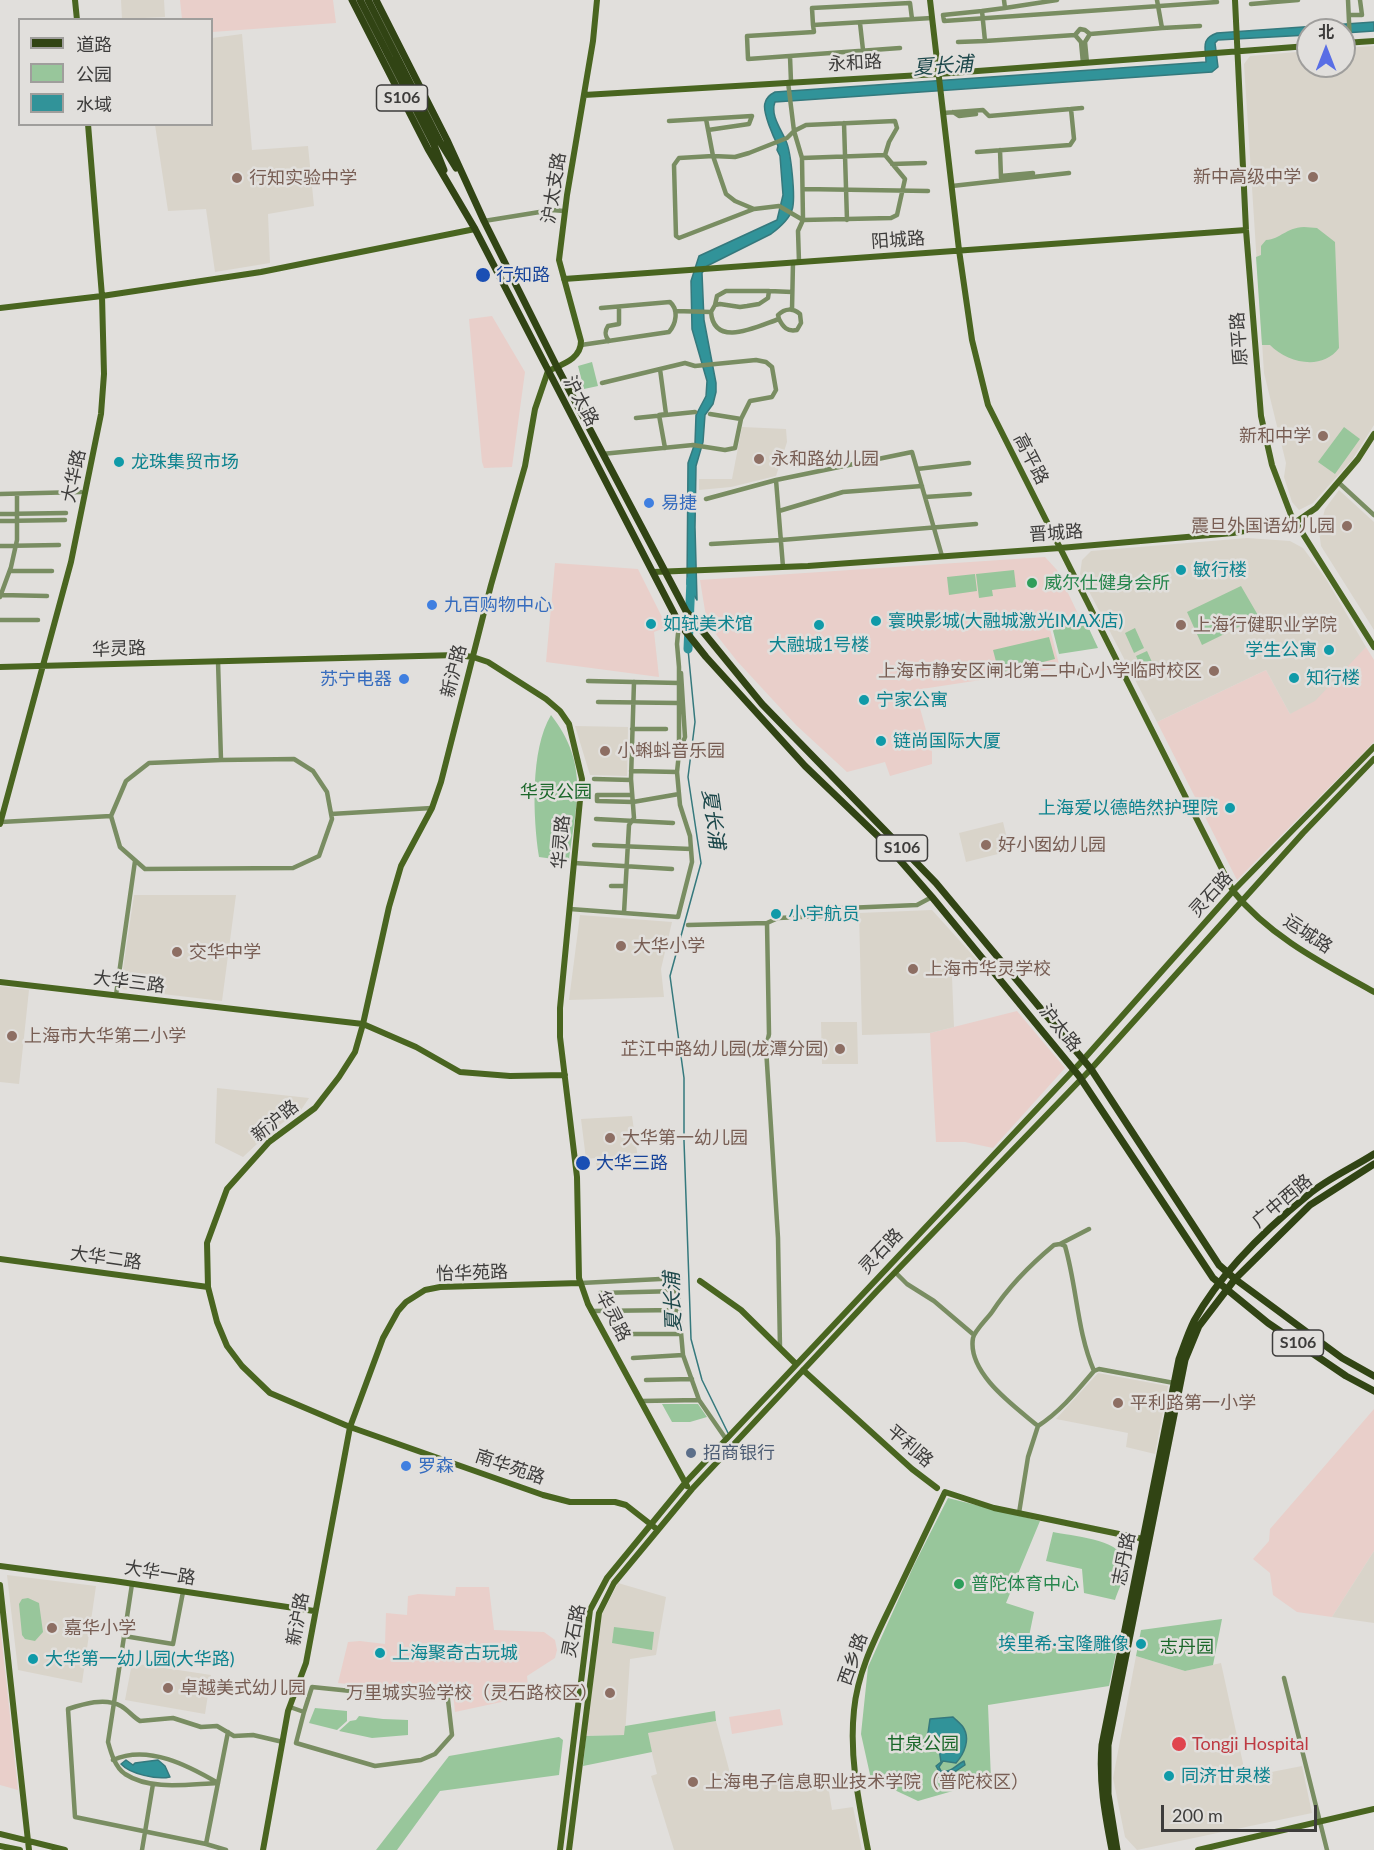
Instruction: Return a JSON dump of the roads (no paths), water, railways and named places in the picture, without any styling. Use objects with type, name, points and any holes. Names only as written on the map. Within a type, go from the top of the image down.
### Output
[{"type":"main road","name":"沪太路","points":[[352,0],[428,149],[475,229],[679,622],[698,647],[805,766],[884,842],[1073,1068],[1213,1278],[1268,1323],[1346,1376],[1374,1391]]},
{"type":"main road","name":"沪太路","points":[[360,0],[434,146],[454,194]]},
{"type":"main road","name":"沪太路","points":[[368,0],[440,142],[468,188]]},
{"type":"main road","name":"沪太路","points":[[376,0],[557,367],[686,611],[762,704],[936,883],[1091,1069],[1213,1256],[1228,1273],[1342,1358],[1374,1376]]},
{"type":"main road","name":"广中西路","points":[[1219,1283],[1271,1227],[1309,1194],[1374,1154]]},
{"type":"main road","name":"广中西路","points":[[1226,1289],[1310,1205],[1374,1164]]},
{"type":"main road","name":"志丹路","points":[[1117,1850],[1108,1794],[1106,1770],[1108,1745],[1179,1359],[1194,1322],[1219,1283]]},
{"type":"main road","name":"志丹路","points":[[1112,1850],[1102,1795],[1100,1769],[1102,1745],[1185,1360],[1199,1326],[1226,1289]]},
{"type":"street","points":[[75,0],[77,18]]},
{"type":"street","name":"沪太支路","points":[[581,345],[559,260],[564,211],[593,40],[597,0]]},
{"type":"street","name":"高平路","points":[[930,0],[959,250],[972,340],[988,405],[1233,891]]},
{"type":"street","points":[[1004,0],[1005,8]]},
{"type":"street","points":[[1057,0],[943,15],[944,21],[1157,2],[1217,2],[1216,0]]},
{"type":"street","name":"原平路","points":[[1235,0],[1246,230],[1261,416],[1272,465],[1296,522],[1374,647]]},
{"type":"street","points":[[1251,4],[1298,0]]},
{"type":"street","points":[[1348,0],[1349,15],[1362,15],[1360,0]]},
{"type":"street","points":[[1157,2],[1162,28]]},
{"type":"street","points":[[900,48],[748,59],[747,36],[814,32],[812,8],[910,3],[912,19]]},
{"type":"street","points":[[982,11],[985,41]]},
{"type":"street","points":[[813,25],[932,18]]},
{"type":"street","points":[[860,22],[863,50]]},
{"type":"street","points":[[1076,35],[1080,29],[1090,34],[1200,26]]},
{"type":"street","points":[[1085,63],[1085,42],[1090,34]]},
{"type":"street","points":[[958,42],[1076,35]]},
{"type":"street","points":[[1076,35],[1081,42],[1085,63]]},
{"type":"street","points":[[1356,41],[1374,41]]},
{"type":"street","name":"永和路","points":[[584,95],[939,77],[1296,47]]},
{"type":"street","points":[[790,56],[790,102],[794,131],[802,158],[803,189],[803,220],[798,231],[792,310]]},
{"type":"street","points":[[943,113],[983,110],[989,116],[1082,108]]},
{"type":"street","points":[[977,152],[1070,145],[1074,139],[1071,109]]},
{"type":"street","points":[[953,112],[959,116],[976,114]]},
{"type":"street","points":[[669,121],[752,116],[749,124],[708,130]]},
{"type":"street","points":[[706,118],[713,156],[726,194],[735,201],[754,209]]},
{"type":"street","points":[[895,121],[897,128],[891,137],[885,155],[904,179],[897,215],[891,218],[803,220],[779,206],[754,209],[679,238],[676,236],[674,165],[679,158],[735,157],[787,138],[794,131],[806,125],[895,121]]},
{"type":"street","points":[[844,123],[848,220]]},
{"type":"street","name":"大华路","points":[[0,823],[71,562],[101,414],[105,374],[102,296],[88,126]]},
{"type":"street","points":[[1000,150],[1001,178]]},
{"type":"street","points":[[802,158],[885,155]]},
{"type":"street","points":[[892,164],[925,163]]},
{"type":"street","points":[[952,186],[1033,173]]},
{"type":"street","points":[[1001,178],[1069,173]]},
{"type":"street","points":[[803,189],[928,191]]},
{"type":"street","points":[[484,222],[552,210],[564,211]]},
{"type":"street","points":[[0,308],[102,296],[309,263],[475,229]]},
{"type":"street","name":"阳城路","points":[[564,279],[1246,230]]},
{"type":"street","points":[[716,305],[717,296],[726,291],[792,292]]},
{"type":"street","points":[[675,311],[709,312],[720,304],[753,306],[765,301],[770,291]]},
{"type":"street","points":[[670,302],[672,295]]},
{"type":"street","points":[[548,371],[574,358],[581,345],[669,332],[674,324],[674,305],[670,302],[601,308]]},
{"type":"street","points":[[609,341],[605,330],[608,326],[619,324],[619,307]]},
{"type":"street","points":[[792,310],[800,314],[800,326],[797,330],[787,330],[779,319],[778,315],[782,311],[792,310]]},
{"type":"street","points":[[709,312],[713,324],[723,333],[751,329],[779,319]]},
{"type":"street","points":[[602,383],[684,363],[702,366],[756,360],[766,362],[772,367],[776,390],[772,397],[750,401],[741,419],[735,448],[725,450],[693,445],[602,454]]},
{"type":"street","points":[[660,369],[666,414]]},
{"type":"street","name":"新沪路","points":[[263,1850],[290,1707],[306,1663],[350,1427],[270,1393],[242,1366],[227,1346],[217,1323],[208,1287],[207,1243],[227,1189],[269,1142],[315,1108],[355,1052],[401,866],[432,808],[441,782],[490,585],[525,466],[535,409],[548,371]]},
{"type":"street","points":[[636,418],[694,412]]},
{"type":"street","points":[[710,414],[741,419]]},
{"type":"street","points":[[659,415],[665,448]]},
{"type":"street","name":"晋城路","points":[[665,572],[783,567],[1060,548],[1233,533],[1296,522],[1316,508],[1371,444],[1374,434]]},
{"type":"street","points":[[706,499],[776,480],[912,452],[942,556]]},
{"type":"street","points":[[917,469],[969,463]]},
{"type":"street","points":[[776,480],[783,567]]},
{"type":"street","points":[[1338,482],[1372,512]]},
{"type":"street","points":[[778,511],[843,492],[922,486]]},
{"type":"street","points":[[0,494],[81,492]]},
{"type":"street","points":[[17,494],[15,546],[10,571],[1,594],[47,596]]},
{"type":"street","points":[[925,497],[970,494]]},
{"type":"street","points":[[0,514],[66,513]]},
{"type":"street","points":[[0,521],[65,520]]},
{"type":"street","points":[[711,544],[976,524]]},
{"type":"street","points":[[0,546],[59,545]]},
{"type":"street","points":[[10,571],[52,571]]},
{"type":"street","points":[[653,572],[665,572]]},
{"type":"street","points":[[0,620],[38,620]]},
{"type":"street","points":[[570,909],[678,917],[692,862],[690,836],[680,805],[677,772],[679,622]]},
{"type":"street","name":"华灵路","points":[[0,667],[457,655],[473,657],[488,663],[546,699],[560,711],[569,724],[582,779],[560,1008],[560,1037],[577,1177],[580,1284],[591,1311],[690,1492]]},
{"type":"street","points":[[218,661],[221,760]]},
{"type":"street","points":[[679,667],[684,695],[685,737],[679,753]]},
{"type":"street","points":[[588,681],[679,683]]},
{"type":"street","points":[[624,913],[629,825],[634,818],[631,771],[634,682]]},
{"type":"street","points":[[598,702],[678,703]]},
{"type":"street","points":[[632,729],[666,729]]},
{"type":"street","name":"灵石路","points":[[560,1850],[590,1610],[607,1578],[650,1525],[726,1439],[1083,1060],[1233,891],[1374,747]]},
{"type":"street","points":[[294,759],[313,771],[327,792],[332,819],[319,856],[292,868],[145,869],[120,847],[111,816],[126,781],[149,763],[221,760],[294,759]]},
{"type":"street","name":"灵石路","points":[[569,1850],[599,1613],[615,1583],[690,1492],[895,1272],[1091,1069],[1303,833],[1374,759]]},
{"type":"street","points":[[631,771],[677,772]]},
{"type":"street","points":[[594,779],[631,780]]},
{"type":"street","points":[[632,795],[597,795],[597,801],[633,802],[679,794]]},
{"type":"street","points":[[331,814],[432,808]]},
{"type":"street","points":[[0,823],[111,816]]},
{"type":"street","points":[[596,819],[673,823]]},
{"type":"street","points":[[594,845],[691,849]]},
{"type":"street","points":[[116,995],[135,861]]},
{"type":"street","points":[[574,862],[672,869]]},
{"type":"street","points":[[611,886],[626,886]]},
{"type":"street","name":"运城路","points":[[1233,891],[1266,924],[1298,949],[1374,992]]},
{"type":"street","points":[[688,925],[766,923],[778,918],[822,916],[822,909],[917,905],[932,897]]},
{"type":"street","points":[[766,923],[769,1034],[766,1048],[778,1238],[780,1348]]},
{"type":"street","name":"大华三路","points":[[0,982],[363,1024],[416,1047],[460,1072],[510,1076],[566,1074]]},
{"type":"street","points":[[1038,1426],[993,1386],[979,1368],[973,1351],[974,1335],[1023,1273],[1054,1245],[1089,1229]]},
{"type":"street","points":[[1060,1244],[1065,1246],[1077,1294],[1083,1338],[1094,1371]]},
{"type":"street","name":"大华二路","points":[[0,1259],[208,1287]]},
{"type":"street","points":[[895,1272],[907,1284],[934,1301],[974,1335]]},
{"type":"street","name":"怡华苑路","points":[[350,1427],[383,1338],[398,1311],[406,1302],[425,1290],[440,1287],[580,1284],[680,1278]]},
{"type":"street","name":"平利路","points":[[700,1281],[741,1310],[796,1364],[912,1469],[937,1488],[981,1504],[1146,1539]]},
{"type":"street","points":[[681,1334],[619,1334],[606,1311],[600,1293],[678,1291],[683,1355],[699,1400],[726,1439]]},
{"type":"street","points":[[591,1311],[679,1310]]},
{"type":"street","points":[[633,1358],[683,1355]]},
{"type":"street","points":[[1019,1513],[1028,1457],[1038,1426],[1061,1407],[1094,1371],[1099,1369],[1174,1383]]},
{"type":"street","points":[[646,1380],[692,1379]]},
{"type":"street","points":[[640,1401],[699,1400]]},
{"type":"street","name":"南华苑路","points":[[350,1427],[543,1495],[570,1502],[615,1502],[626,1505],[658,1530]]},
{"type":"street","name":"西乡路","points":[[868,1850],[853,1764],[853,1729],[857,1692],[867,1656],[945,1492]]},
{"type":"street","name":"大华一路","points":[[0,1566],[314,1611]]},
{"type":"street","points":[[132,1584],[112,1703],[108,1742],[113,1760],[124,1774],[153,1784],[218,1783]]},
{"type":"street","points":[[0,1586],[29,1850]]},
{"type":"street","points":[[124,1636],[173,1644],[183,1592]]},
{"type":"street","points":[[1284,1678],[1327,1850]]},
{"type":"street","points":[[312,1687],[380,1694],[447,1691],[452,1735],[435,1754],[421,1760],[375,1766],[296,1743],[304,1712],[312,1687]]},
{"type":"street","points":[[226,1850],[75,1817],[68,1709],[83,1704],[112,1703],[124,1708],[140,1721],[173,1718],[201,1727],[217,1726],[234,1737],[253,1736],[283,1742]]},
{"type":"street","points":[[290,1707],[304,1712]]},
{"type":"street","points":[[206,1844],[228,1732]]},
{"type":"street","points":[[113,1760],[156,1756],[193,1768],[218,1783]]},
{"type":"street","points":[[142,1850],[153,1784]]},
{"type":"street","points":[[1198,1850],[1374,1809]]},
{"type":"street","points":[[0,1834],[65,1850]]},
{"type":"street","points":[[0,1846],[20,1850]]},
{"type":"water","points":[[1374,22],[1374,31],[1356,32],[1356,23]]},
{"type":"water","points":[[1296,27],[1296,36],[1218,40],[1215,43],[1218,67],[1212,72],[775,102],[775,117],[788,147],[791,165],[793,204],[791,214],[771,234],[707,266],[702,273],[704,320],[716,392],[713,404],[705,415],[703,442],[696,466],[697,600],[687,584],[688,463],[695,443],[696,415],[706,396],[707,381],[692,329],[691,281],[699,256],[777,220],[783,195],[778,146],[765,112],[766,101],[770,95],[775,92],[1206,62],[1206,41],[1217,33]]},
{"type":"water","points":[[953,1717],[965,1732],[966,1746],[956,1763],[943,1761],[939,1767],[941,1771],[945,1771],[951,1770],[964,1761],[965,1765],[956,1771],[940,1773],[936,1766],[941,1762],[939,1749],[927,1740],[930,1719]]},
{"type":"water","points":[[126,1760],[133,1765],[158,1760],[165,1766],[170,1777],[158,1778],[137,1773],[121,1764]]},
{"type":"waterway","name":"夏长浦","points":[[688,649],[691,580]]},
{"type":"waterway","name":"夏长浦","points":[[688,649],[695,722],[688,777],[701,863],[670,976],[684,1078],[691,1339],[702,1380],[728,1433]]},
{"type":"place","name":"新中高级中学","points":[[1313,177]]},
{"type":"place","name":"行知实验中学","points":[[237,178]]},
{"type":"place","name":"行知路","points":[[483,275]]},
{"type":"place","name":"新和中学","points":[[1323,436]]},
{"type":"place","name":"永和路幼儿园","points":[[759,459]]},
{"type":"place","name":"龙珠集贸市场","points":[[119,462]]},
{"type":"place","name":"易捷","points":[[649,503]]},
{"type":"place","name":"震旦外国语幼儿园","points":[[1347,526]]},
{"type":"place","name":"敏行楼","points":[[1181,570]]},
{"type":"place","name":"威尔仕健身会所","points":[[1032,583]]},
{"type":"place","name":"九百购物中心","points":[[432,605]]},
{"type":"place","name":"寰映影城(大融城激光IMAX店)","points":[[876,621]]},
{"type":"place","name":"如轼美术馆","points":[[651,624]]},
{"type":"place","name":"大融城1号楼","points":[[819,625]]},
{"type":"place","name":"上海行健职业学院","points":[[1181,625]]},
{"type":"place","name":"学生公寓","points":[[1329,650]]},
{"type":"place","name":"上海市静安区闸北第二中心小学临时校区","points":[[1214,671]]},
{"type":"place","name":"知行楼","points":[[1294,678]]},
{"type":"place","name":"苏宁电器","points":[[404,679]]},
{"type":"place","name":"宁家公寓","points":[[864,700]]},
{"type":"place","name":"链尚国际大厦","points":[[881,741]]},
{"type":"place","name":"小蝌蚪音乐园","points":[[605,751]]},
{"type":"place","name":"上海爱以德皓然护理院","points":[[1230,808]]},
{"type":"place","name":"好小囡幼儿园","points":[[986,845]]},
{"type":"place","name":"小宇航员","points":[[776,914]]},
{"type":"place","name":"大华小学","points":[[621,946]]},
{"type":"place","name":"交华中学","points":[[177,952]]},
{"type":"place","name":"上海市华灵学校","points":[[913,969]]},
{"type":"place","name":"上海市大华第二小学","points":[[12,1036]]},
{"type":"place","name":"芷江中路幼儿园(龙潭分园)","points":[[840,1049]]},
{"type":"place","name":"大华第一幼儿园","points":[[610,1138]]},
{"type":"place","name":"大华三路","points":[[583,1163]]},
{"type":"place","name":"平利路第一小学","points":[[1118,1403]]},
{"type":"place","name":"招商银行","points":[[691,1453]]},
{"type":"place","name":"罗森","points":[[406,1466]]},
{"type":"place","name":"普陀体育中心","points":[[959,1584]]},
{"type":"place","name":"嘉华小学","points":[[52,1628]]},
{"type":"place","name":"埃里希·宝隆雕像","points":[[1141,1644]]},
{"type":"place","name":"上海聚奇古玩城","points":[[380,1653]]},
{"type":"place","name":"大华第一幼儿园(大华路)","points":[[33,1659]]},
{"type":"place","name":"卓越美式幼儿园","points":[[168,1688]]},
{"type":"place","name":"万里城实验学校（灵石路校区）","points":[[610,1693]]},
{"type":"place","name":"Tongji Hospital","points":[[1179,1744]]},
{"type":"place","name":"同济甘泉楼","points":[[1169,1776]]},
{"type":"place","name":"上海电子信息职业技术学院（普陀校区）","points":[[693,1782]]},
{"type":"park label","name":"华灵公园","points":[[556,792]]},
{"type":"park label","name":"志丹园","points":[[1187,1647]]},
{"type":"park label","name":"甘泉公园","points":[[923,1744]]}]
